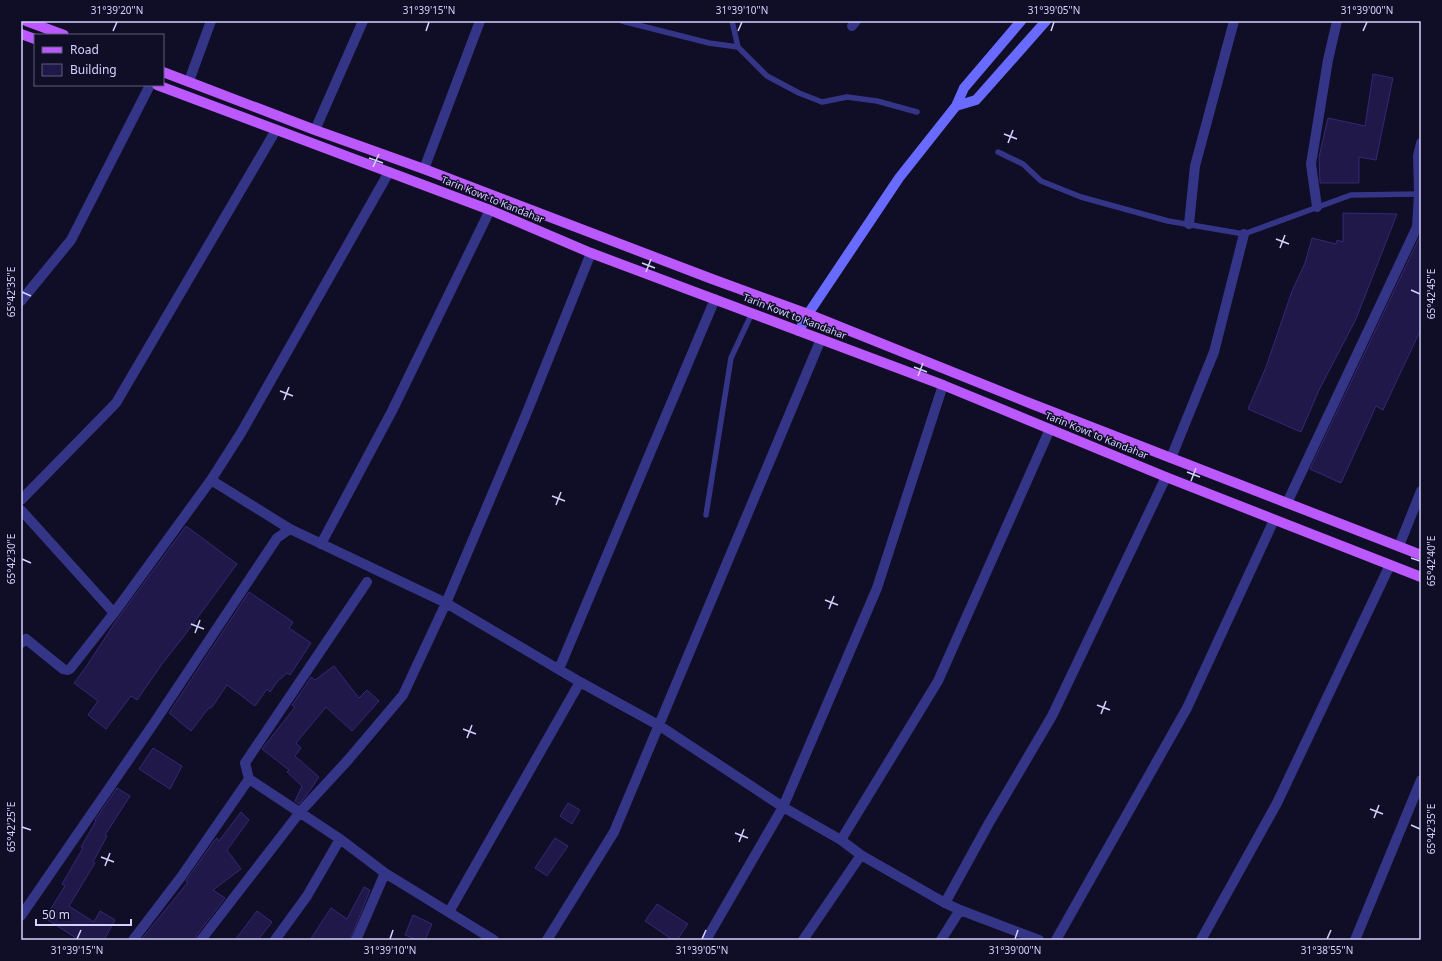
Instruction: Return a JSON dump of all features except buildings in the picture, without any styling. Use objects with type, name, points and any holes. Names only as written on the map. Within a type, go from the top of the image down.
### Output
[{"type":"main road","points":[[800,331],[808,314],[898,178],[956,106],[964,88],[1020,21]]},
{"type":"main road","points":[[956,106],[976,100],[1046,21]]},
{"type":"main road","points":[[31,22],[61,34]]},
{"type":"main road","points":[[21,34],[34,39]]},
{"type":"main road","name":"Tarin Kowt to Kandahar","points":[[164,72],[808,314],[1032,404],[1421,555]]},
{"type":"main road","name":"Tarin Kowt to Kandahar","points":[[160,86],[490,210],[592,253],[943,385],[1274,520],[1421,577]]},
{"type":"main road","points":[[1026,419],[1032,404]]},
{"type":"street","points":[[189,81],[211,21]]},
{"type":"street","points":[[315,130],[363,21]]},
{"type":"street","points":[[424,169],[480,21]]},
{"type":"street","points":[[1189,224],[1195,166],[1234,21]]},
{"type":"street","points":[[1317,207],[1311,164],[1328,60],[1337,21]]},
{"type":"street","points":[[21,300],[70,240],[149,86]]},
{"type":"street","points":[[21,500],[116,403],[276,130]]},
{"type":"street","points":[[1287,503],[1417,226],[1420,194],[1418,156],[1421,143]]},
{"type":"street","points":[[21,643],[26,639],[63,669],[67,670],[114,613],[211,480],[241,432],[390,172]]},
{"type":"street","points":[[321,544],[392,411],[490,210]]},
{"type":"street","points":[[1171,458],[1214,352],[1244,234]]},
{"type":"street","points":[[201,940],[300,812],[348,760],[403,695],[446,603],[525,417],[592,253]]},
{"type":"street","points":[[559,669],[716,299]]},
{"type":"street","points":[[547,940],[614,832],[660,726],[821,339]]},
{"type":"street","points":[[706,940],[783,807],[877,588],[943,385]]},
{"type":"street","points":[[841,840],[938,681],[1050,428]]},
{"type":"street","points":[[946,903],[989,823],[1052,716],[1166,476]]},
{"type":"street","points":[[211,480],[290,529],[446,603],[580,682],[660,726],[783,807],[841,840],[861,855],[946,903],[960,910],[1039,940]]},
{"type":"street","points":[[1399,546],[1421,491]]},
{"type":"street","points":[[21,510],[114,613]]},
{"type":"street","points":[[1056,940],[1187,708],[1274,520]]},
{"type":"street","points":[[21,916],[158,716],[277,538],[290,529]]},
{"type":"street","points":[[1202,940],[1277,803],[1390,564]]},
{"type":"street","points":[[367,582],[245,763],[249,779],[340,839],[385,872],[488,938]]},
{"type":"street","points":[[449,912],[580,682]]},
{"type":"street","points":[[133,940],[181,877],[249,779]]},
{"type":"street","points":[[1355,940],[1421,780]]},
{"type":"street","points":[[275,940],[307,896],[340,839]]},
{"type":"street","points":[[803,940],[861,855]]},
{"type":"street","points":[[356,940],[385,872]]},
{"type":"street","points":[[941,940],[960,910]]},
{"type":"lane","points":[[622,21],[709,43],[738,47]]},
{"type":"lane","points":[[732,21],[738,47],[767,76],[799,93],[822,102],[847,97],[877,101],[917,112]]},
{"type":"lane","points":[[998,152],[1023,164],[1041,181],[1081,197],[1168,221],[1244,234],[1351,195],[1420,194]]},
{"type":"lane","points":[[706,515],[731,358],[752,313]]}]
